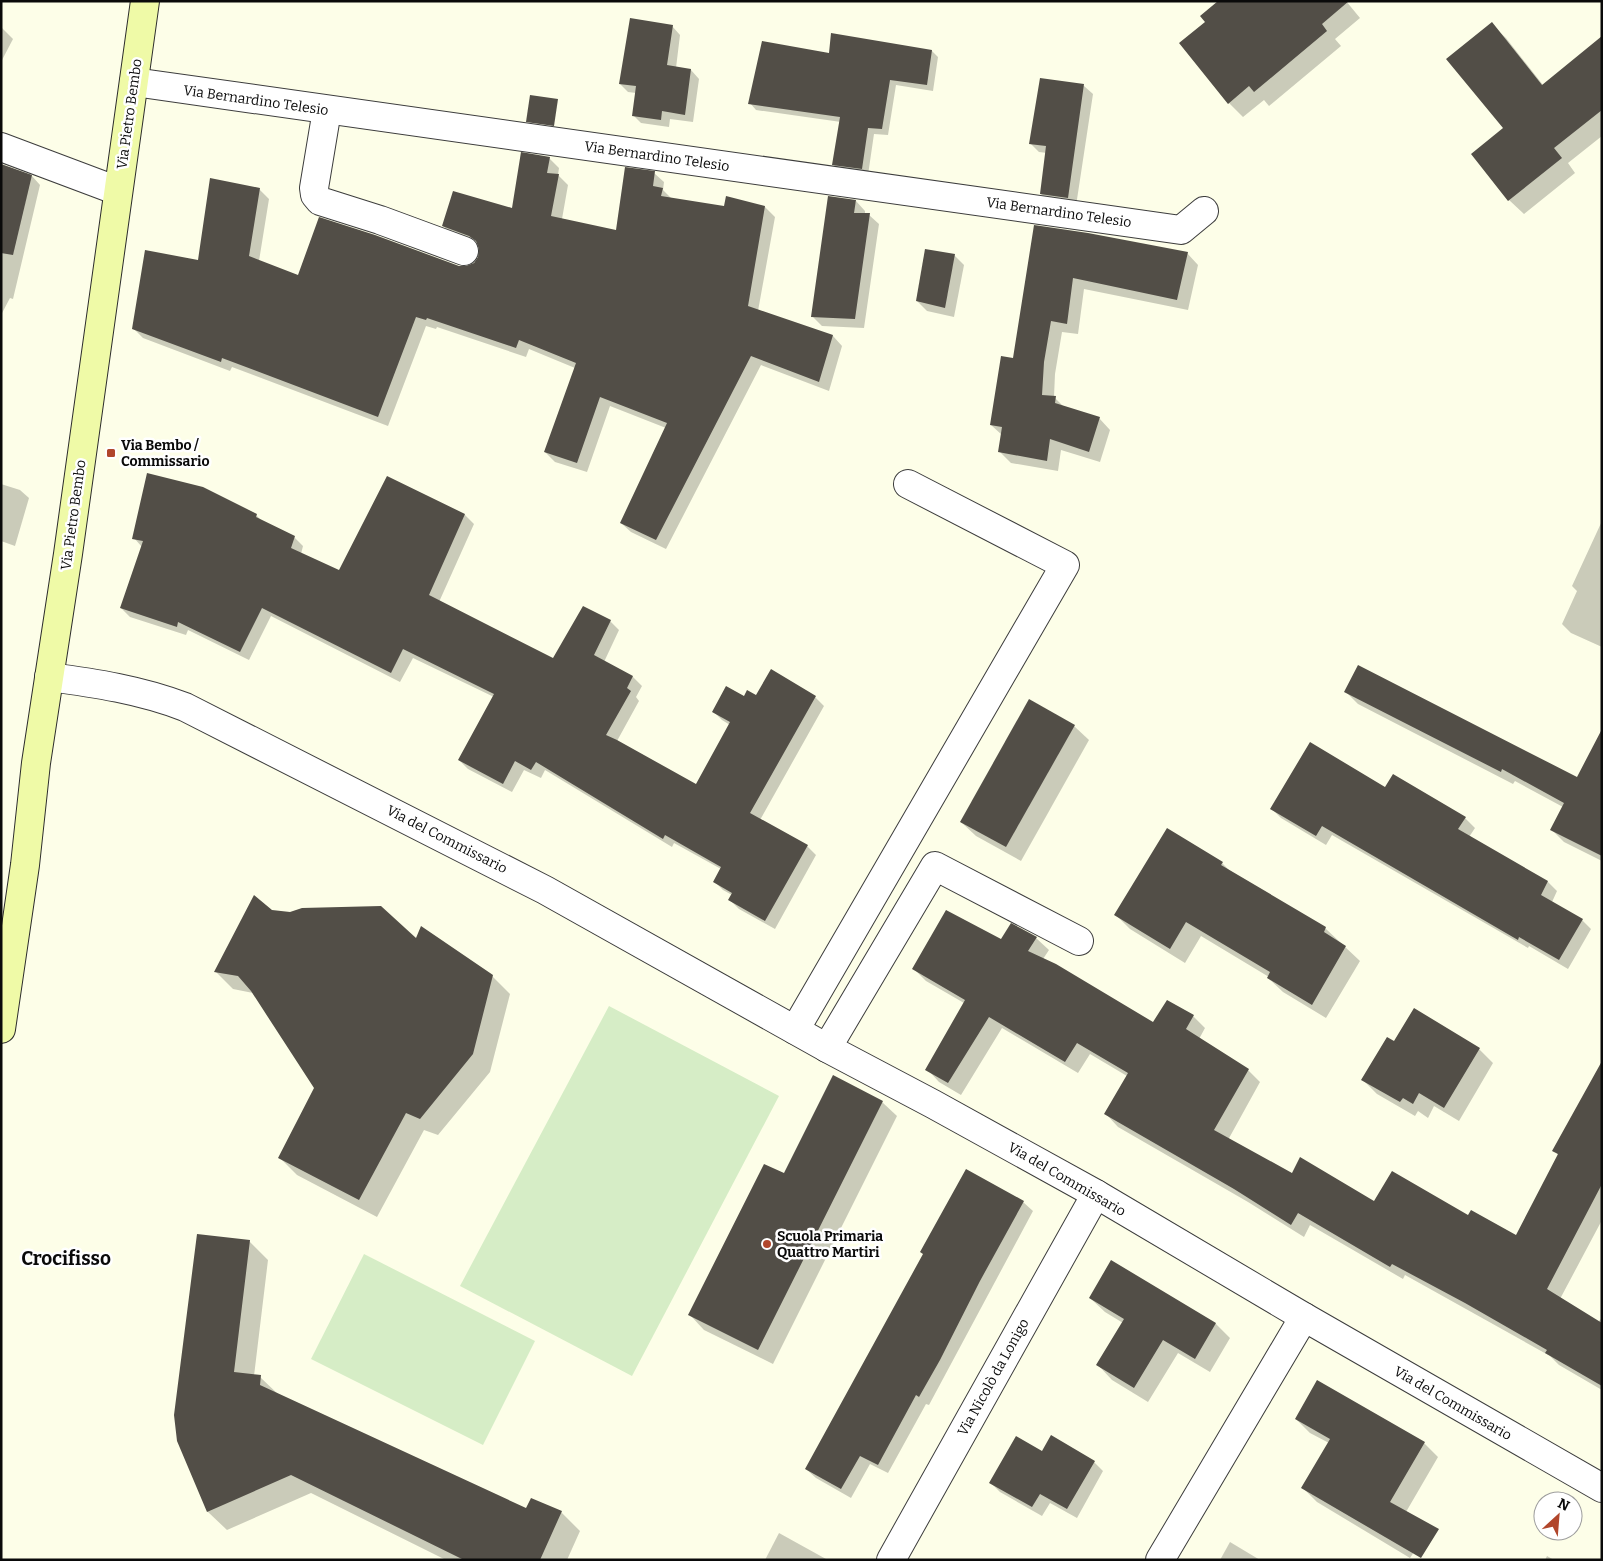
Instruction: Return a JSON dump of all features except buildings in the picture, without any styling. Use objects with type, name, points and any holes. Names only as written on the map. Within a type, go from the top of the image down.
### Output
[{"type":"main road","name":"Via Pietro Bembo","points":[[1,1029],[25,865],[36,763],[68,554],[145,1]]},
{"type":"street","name":"Via Bernardino Telesio","points":[[134,82],[1181,230],[1204,211]]},
{"type":"street","points":[[327,110],[314,188],[315,195],[320,201],[464,250]]},
{"type":"street","points":[[1,147],[118,191]]},
{"type":"street","points":[[795,1030],[1065,565],[908,484]]},
{"type":"street","name":"Via del Commissario","points":[[49,677],[138,691],[185,707],[545,890],[827,1048],[1096,1194],[1304,1317],[1602,1488]]},
{"type":"street","points":[[827,1048],[935,866],[1079,941]]},
{"type":"street","name":"Via Nicolò da Lonigo","points":[[891,1560],[1096,1194]]},
{"type":"street","points":[[1160,1560],[1304,1317]]},
{"type":"green space","points":[[609,1006],[779,1096],[632,1376],[460,1286]]},
{"type":"green space","points":[[364,1254],[535,1341],[483,1445],[311,1359]]},
{"type":"place","name":"Via Bembo / Commissario","points":[[111,453]]},
{"type":"place","name":"Scuola Primaria Quattro Martiri","points":[[767,1244]]},
{"type":"district","name":"Crocifisso","points":[[66,1258]]}]
